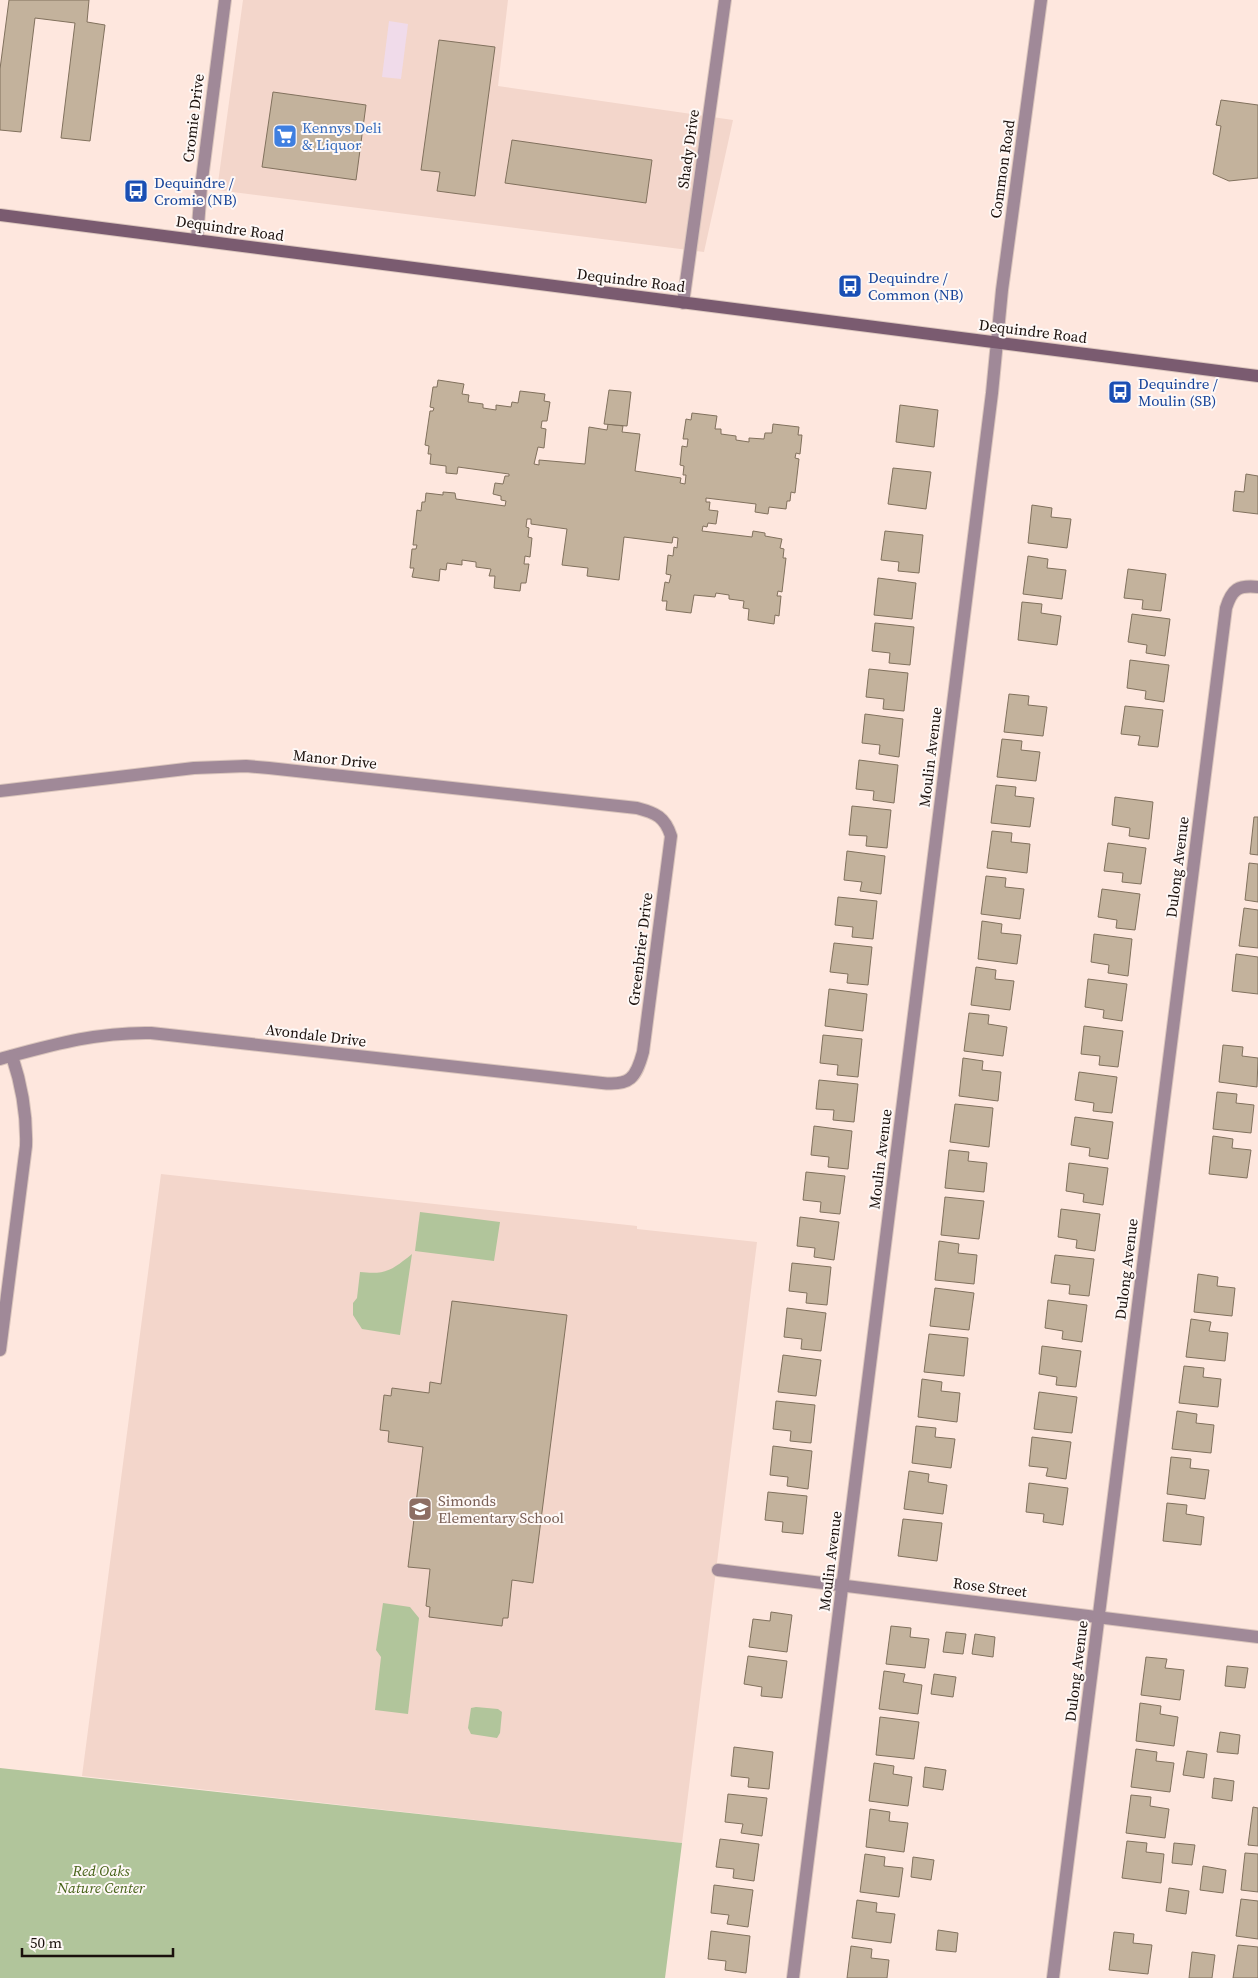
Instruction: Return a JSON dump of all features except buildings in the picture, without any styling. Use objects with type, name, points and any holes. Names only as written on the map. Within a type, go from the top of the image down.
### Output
[{"type":"main road","name":"Dequindre Road","points":[[0,215],[1258,376]]},
{"type":"street","name":"Cromie Drive","points":[[196,239],[224,0]]},
{"type":"street","name":"Shady Drive","points":[[683,303],[725,0]]},
{"type":"street","name":"Common Road","points":[[998,343],[1002,290],[1042,0]]},
{"type":"street","name":"Moulin Avenue","points":[[793,1978],[998,343]]},
{"type":"street","name":"Dulong Avenue","points":[[1053,1978],[1226,608],[1229,597],[1235,590],[1243,587],[1258,587]]},
{"type":"street","name":"Manor Drive","points":[[0,791],[194,768],[246,766],[637,808],[651,812],[664,820]]},
{"type":"street","name":"Greenbrier Drive","points":[[630,1079],[640,1064],[643,1052],[670,836],[668,826],[664,820]]},
{"type":"street","name":"Avondale Drive","points":[[6,1058],[90,1037],[111,1034],[151,1033],[602,1084],[622,1083],[630,1079]]},
{"type":"street","points":[[0,1350],[26,1146],[27,1120],[24,1097],[6,1058]]},
{"type":"street","name":"Rose Street","points":[[718,1570],[1258,1637]]},
{"type":"shaded area","points":[[243,0],[508,0],[498,86],[733,120],[704,252],[217,190]]},
{"type":"shaded area","points":[[389,21],[408,24],[401,79],[382,77]]},
{"type":"shaded area","name":"Simonds Elementary School","points":[[161,1174],[637,1226],[637,1229],[757,1242],[682,1843],[82,1776]]},
{"type":"green space","points":[[420,1212],[500,1222],[494,1261],[415,1251]]},
{"type":"green space","points":[[412,1254],[400,1335],[362,1329],[353,1315],[353,1303],[357,1298],[360,1272],[383,1272],[399,1264]]},
{"type":"green space","points":[[383,1603],[410,1607],[419,1618],[408,1714],[375,1710],[381,1657],[376,1650]]},
{"type":"green space","points":[[471,1708],[498,1709],[502,1712],[500,1733],[497,1738],[471,1734],[468,1728]]},
{"type":"green space","name":"Red Oaks Nature Center","points":[[0,1768],[682,1843],[665,1978],[0,1978]]},
{"type":"place","name":"Kennys Deli & Liquor","points":[[285,136]]},
{"type":"place","name":"Dequindre / Cromie (NB)","points":[[136,191]]},
{"type":"place","name":"Dequindre / Common (NB)","points":[[850,286]]},
{"type":"place","name":"Dequindre / Moulin (SB)","points":[[1120,392]]},
{"type":"place","name":"Simonds Elementary School","points":[[420,1509]]}]
